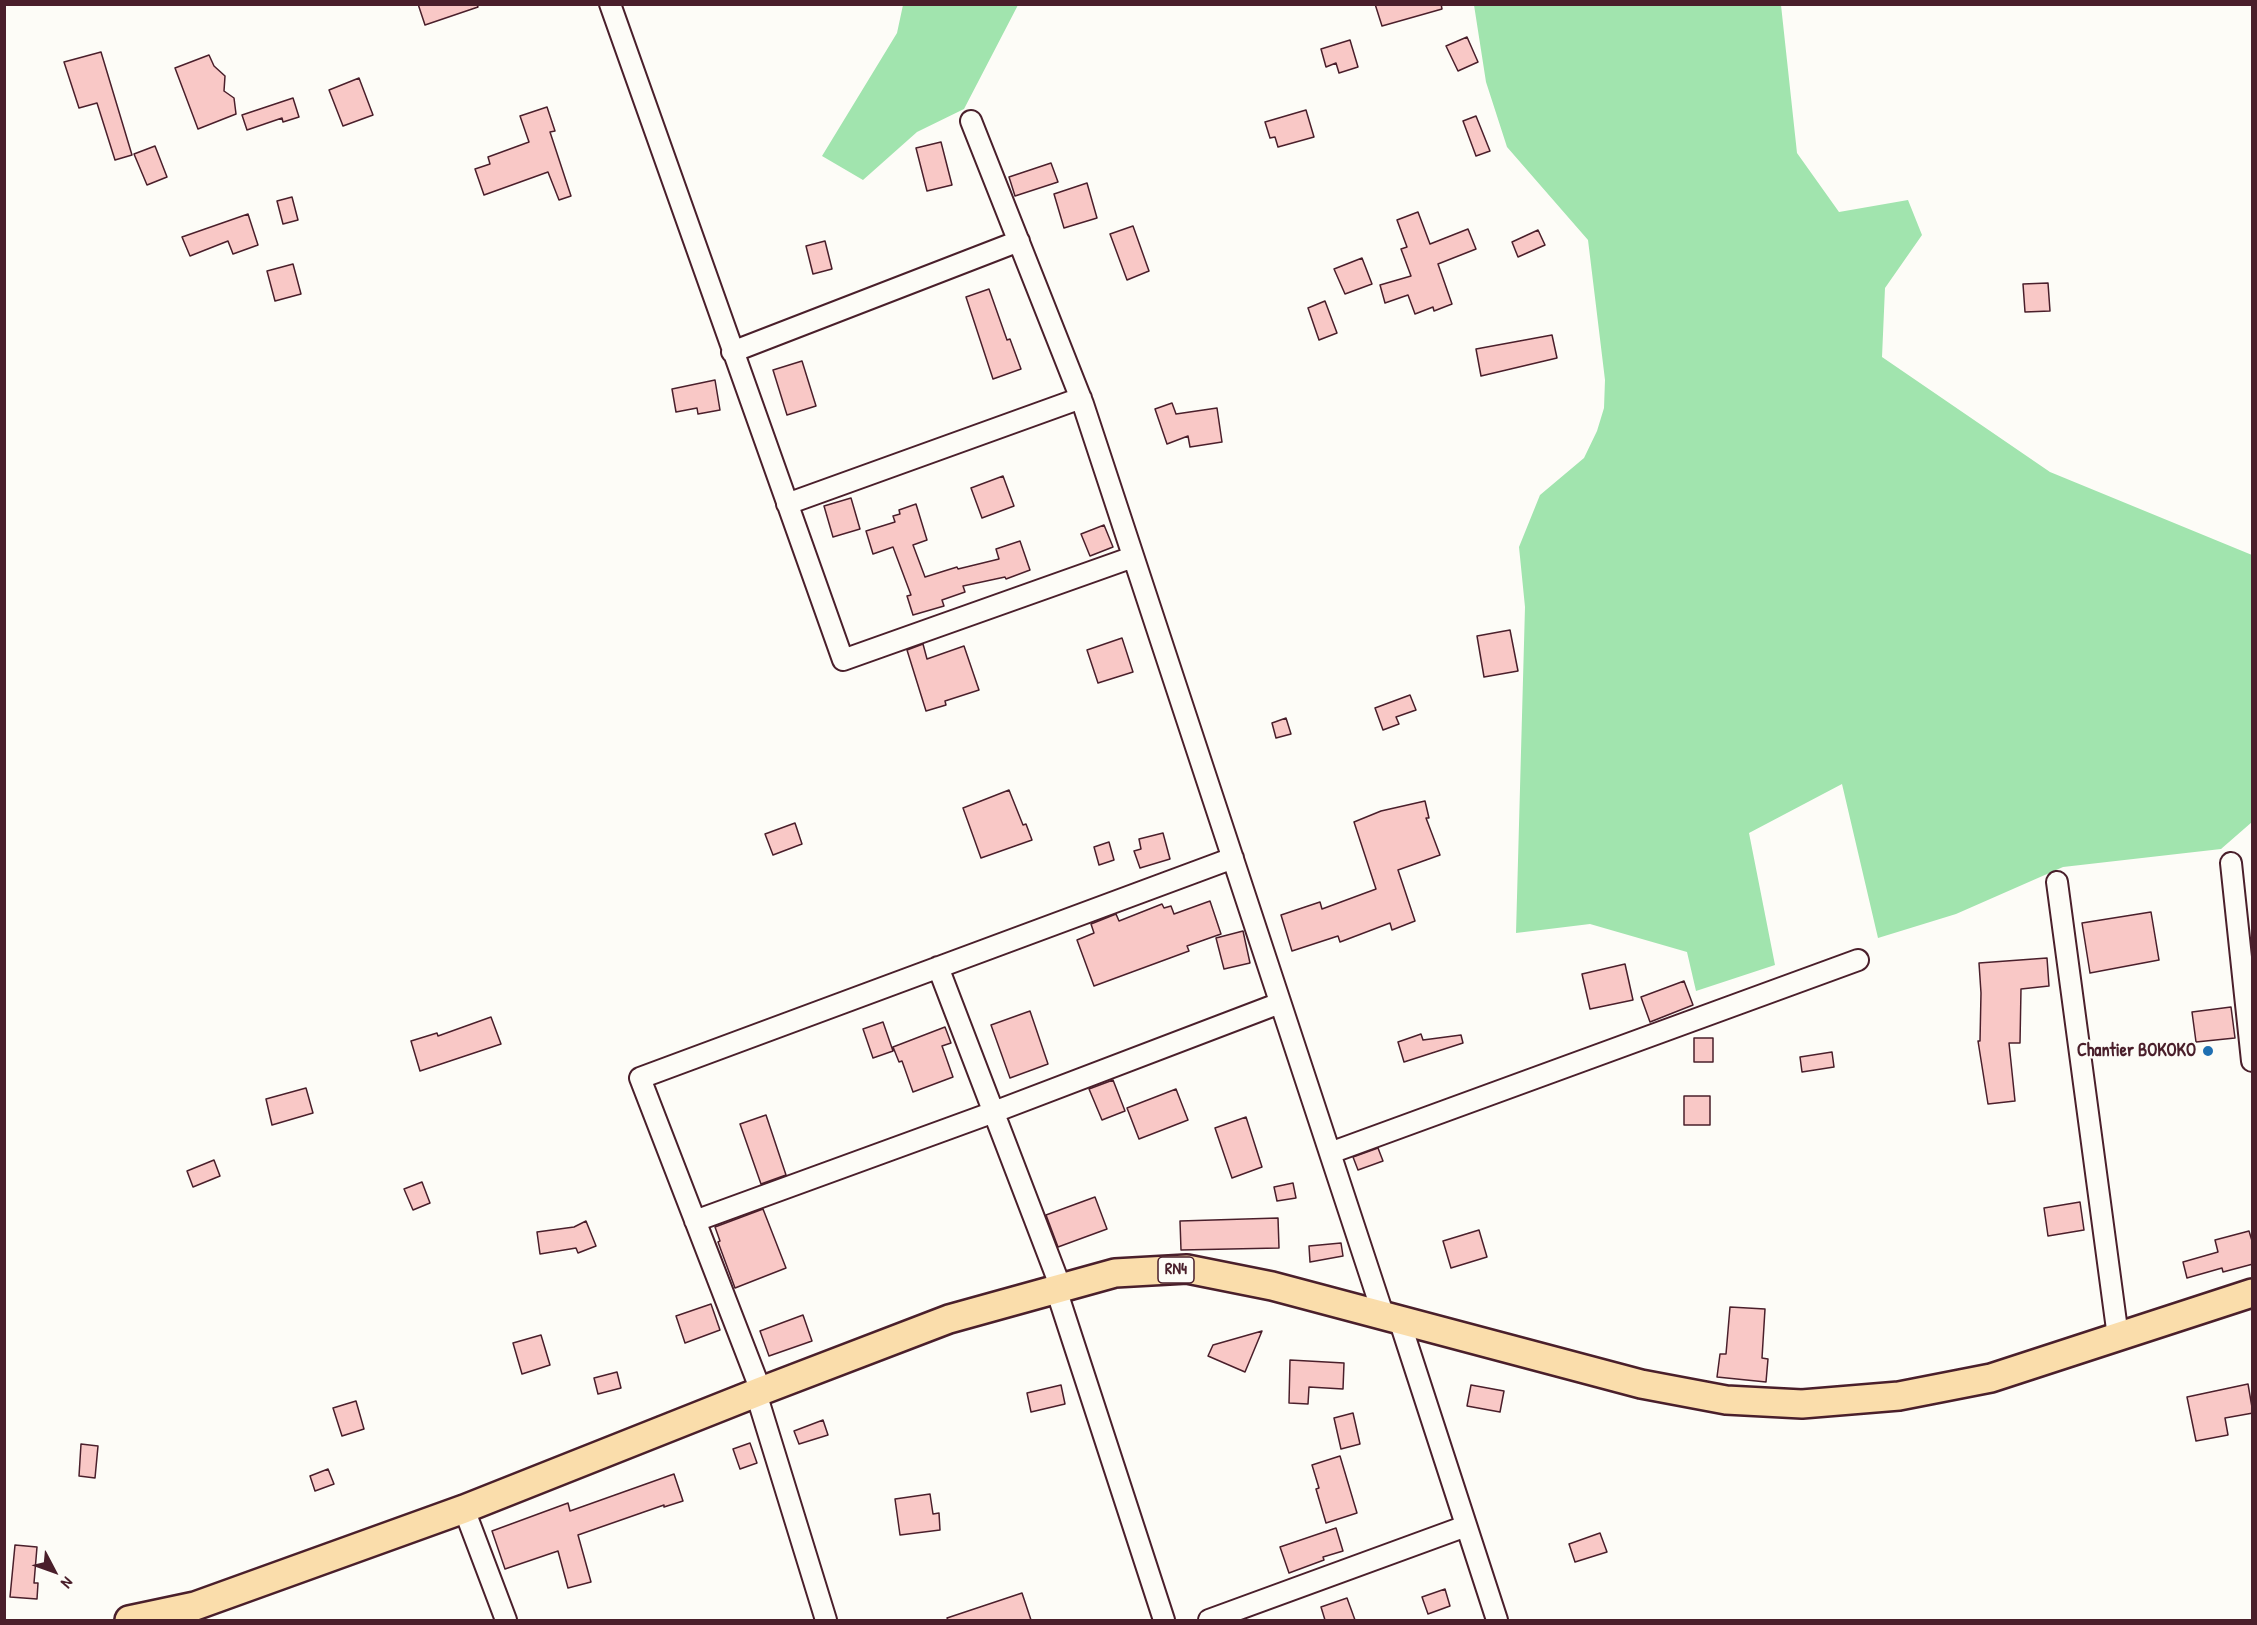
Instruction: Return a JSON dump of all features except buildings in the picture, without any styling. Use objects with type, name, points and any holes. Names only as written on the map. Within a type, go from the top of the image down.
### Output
[{"type":"highway","name":"RN4","points":[[129,1620],[195,1606],[464,1509],[949,1319],[1115,1273],[1187,1269],[1272,1286],[1391,1316],[1641,1384],[1726,1400],[1802,1404],[1899,1396],[1991,1378],[2253,1293]]},
{"type":"street","points":[[610,4],[843,660],[1133,557]]},
{"type":"street","points":[[971,122],[1081,398],[1330,1153],[1391,1316],[1497,1620]]},
{"type":"street","points":[[732,352],[1019,241]]},
{"type":"street","points":[[787,504],[1081,398]]},
{"type":"street","points":[[826,1620],[758,1392],[639,1078],[1233,858]]},
{"type":"street","points":[[2231,863],[2253,1061]]},
{"type":"street","points":[[2057,882],[2118,1337]]},
{"type":"street","points":[[1330,1153],[1858,960]]},
{"type":"street","points":[[938,967],[994,1112],[1058,1289],[1164,1620]]},
{"type":"street","points":[[695,1221],[994,1112],[1280,1003]]},
{"type":"street","points":[[464,1509],[506,1620]]},
{"type":"street","points":[[1209,1620],[1466,1526]]},
{"type":"green space","points":[[903,5],[1018,5],[964,109],[917,132],[863,180],[822,156],[897,33]]},
{"type":"green space","points":[[1474,5],[1781,5],[1797,153],[1839,212],[1908,200],[1922,235],[1885,288],[1882,357],[2050,472],[2252,555],[2252,822],[2221,849],[2063,867],[1956,914],[1878,938],[1842,784],[1749,833],[1775,965],[1696,991],[1687,952],[1590,924],[1516,933],[1525,607],[1519,547],[1540,495],[1584,458],[1597,431],[1604,408],[1605,380],[1588,240],[1507,147],[1486,82]]},
{"type":"place","name":"Chantier BOKOKO","points":[[2208,1051]]}]
